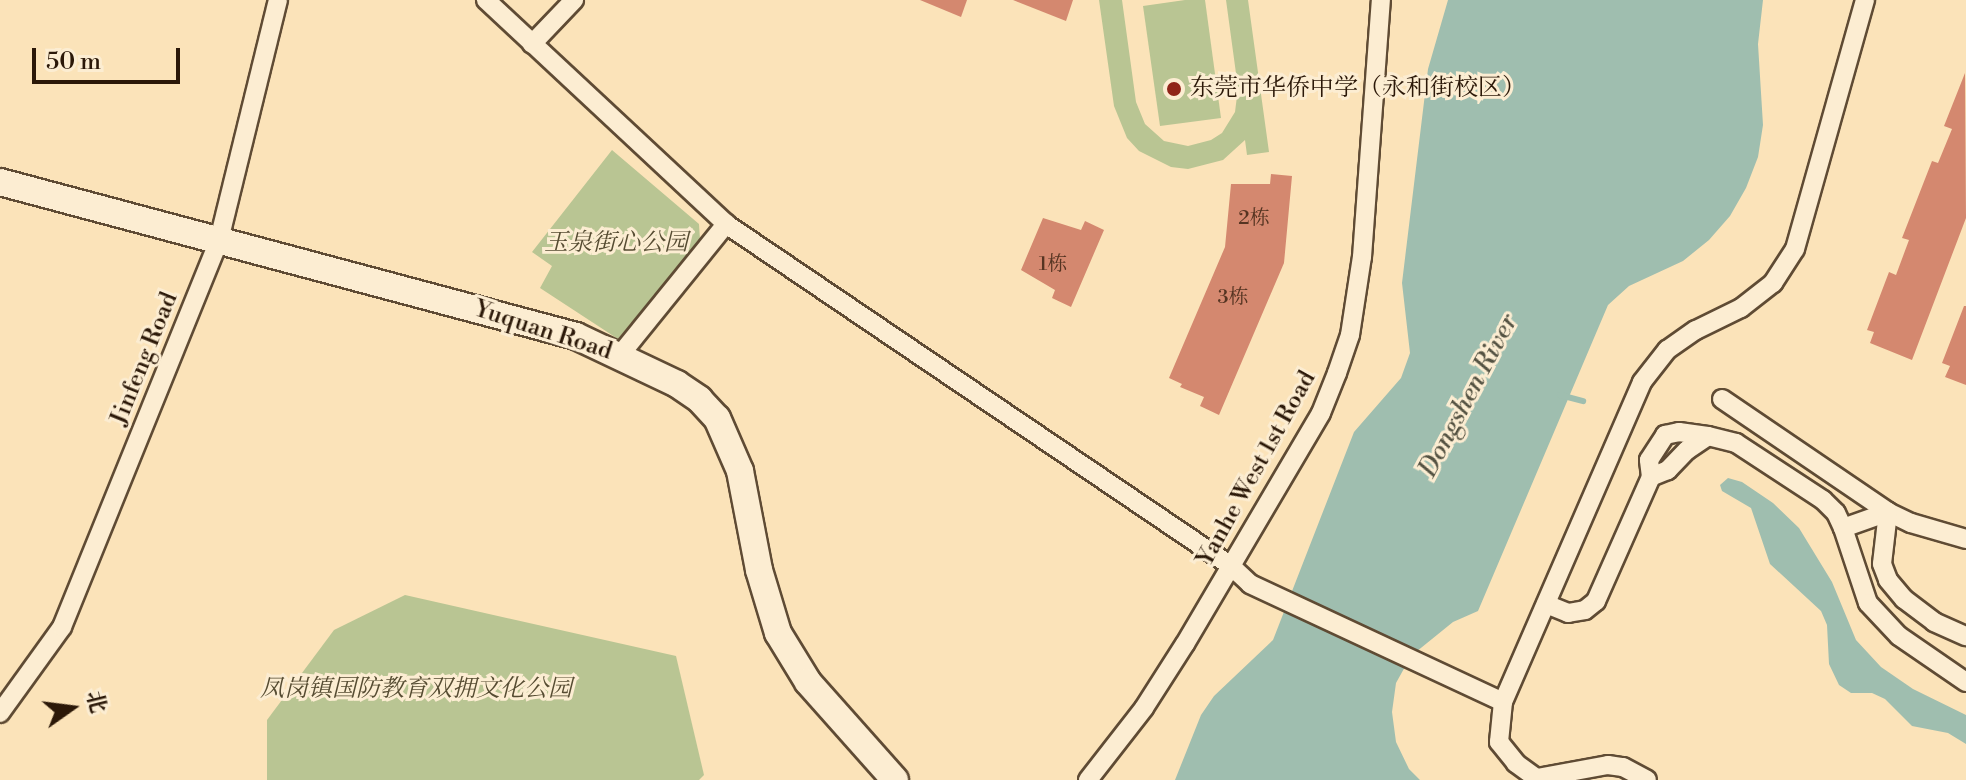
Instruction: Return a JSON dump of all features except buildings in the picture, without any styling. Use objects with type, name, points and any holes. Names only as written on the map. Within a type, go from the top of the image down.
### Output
[{"type":"street","name":"Jinfeng Road","points":[[0,713],[62,627],[219,240],[278,0]]},
{"type":"street","points":[[486,0],[726,224],[1231,566],[1250,584],[1503,702]]},
{"type":"street","points":[[532,44],[574,0]]},
{"type":"street","name":"Yanhe West 1st Road","points":[[1088,780],[1144,708],[1321,413],[1350,335],[1362,257],[1381,0]]},
{"type":"street","points":[[1647,780],[1623,767],[1608,765],[1538,779],[1516,763],[1499,742],[1503,702],[1642,382],[1667,350],[1696,330],[1741,308],[1773,283],[1795,249],[1865,0]]},
{"type":"street","name":"Yuquan Road","points":[[0,182],[531,322],[620,355],[677,384],[699,399],[717,418],[740,471],[764,592],[778,633],[808,682],[895,780]]},
{"type":"street","points":[[620,355],[726,224]]},
{"type":"street","points":[[1722,399],[1888,512],[1911,523],[1966,539]]},
{"type":"street","points":[[1546,604],[1568,613],[1585,610],[1596,601],[1651,477],[1649,460],[1665,435],[1679,432],[1708,436],[1736,443],[1823,500],[1836,513],[1843,528],[1860,583],[1874,611],[1899,636],[1966,682]]},
{"type":"street","points":[[1651,477],[1668,470],[1687,450],[1708,436]]},
{"type":"street","points":[[1843,528],[1888,512]]},
{"type":"street","points":[[1888,512],[1882,564],[1888,580],[1904,599],[1934,622],[1966,636]]},
{"type":"green space","points":[[1099,0],[1122,0],[1136,102],[1145,124],[1164,141],[1188,146],[1211,140],[1222,133],[1235,112],[1238,88],[1226,0],[1248,0],[1269,152],[1247,155],[1245,140],[1223,160],[1188,169],[1171,167],[1139,151],[1127,138],[1114,106]]},
{"type":"green space","points":[[1205,0],[1221,118],[1160,126],[1143,6]]},
{"type":"green space","name":"玉泉街心公园","points":[[612,150],[699,224],[700,240],[618,339],[540,288],[552,266],[532,252]]},
{"type":"green space","name":"凤岗镇国防教育双拥文化公园","points":[[405,595],[676,656],[704,775],[699,780],[267,780],[267,720],[334,630]]},
{"type":"water","name":"Dongshen River","points":[[1448,0],[1763,0],[1758,44],[1763,125],[1758,157],[1746,188],[1730,216],[1709,240],[1683,261],[1629,286],[1608,305],[1478,611],[1453,622],[1411,656],[1396,683],[1392,712],[1396,742],[1409,769],[1420,780],[1175,780],[1201,715],[1214,696],[1273,640],[1354,432],[1401,378],[1410,353],[1402,283],[1428,69]]},
{"type":"water","points":[[1728,478],[1742,482],[1773,503],[1799,528],[1832,582],[1856,640],[1881,667],[1913,689],[1966,715],[1966,744],[1948,733],[1912,726],[1885,699],[1872,693],[1851,693],[1839,685],[1829,664],[1827,625],[1821,611],[1770,564],[1751,508],[1722,491],[1720,485]]},
{"type":"waterway","points":[[1560,395],[1583,401]]},
{"type":"place","name":"东莞市华侨中学（永和街校区）","points":[[1174,89]]}]
